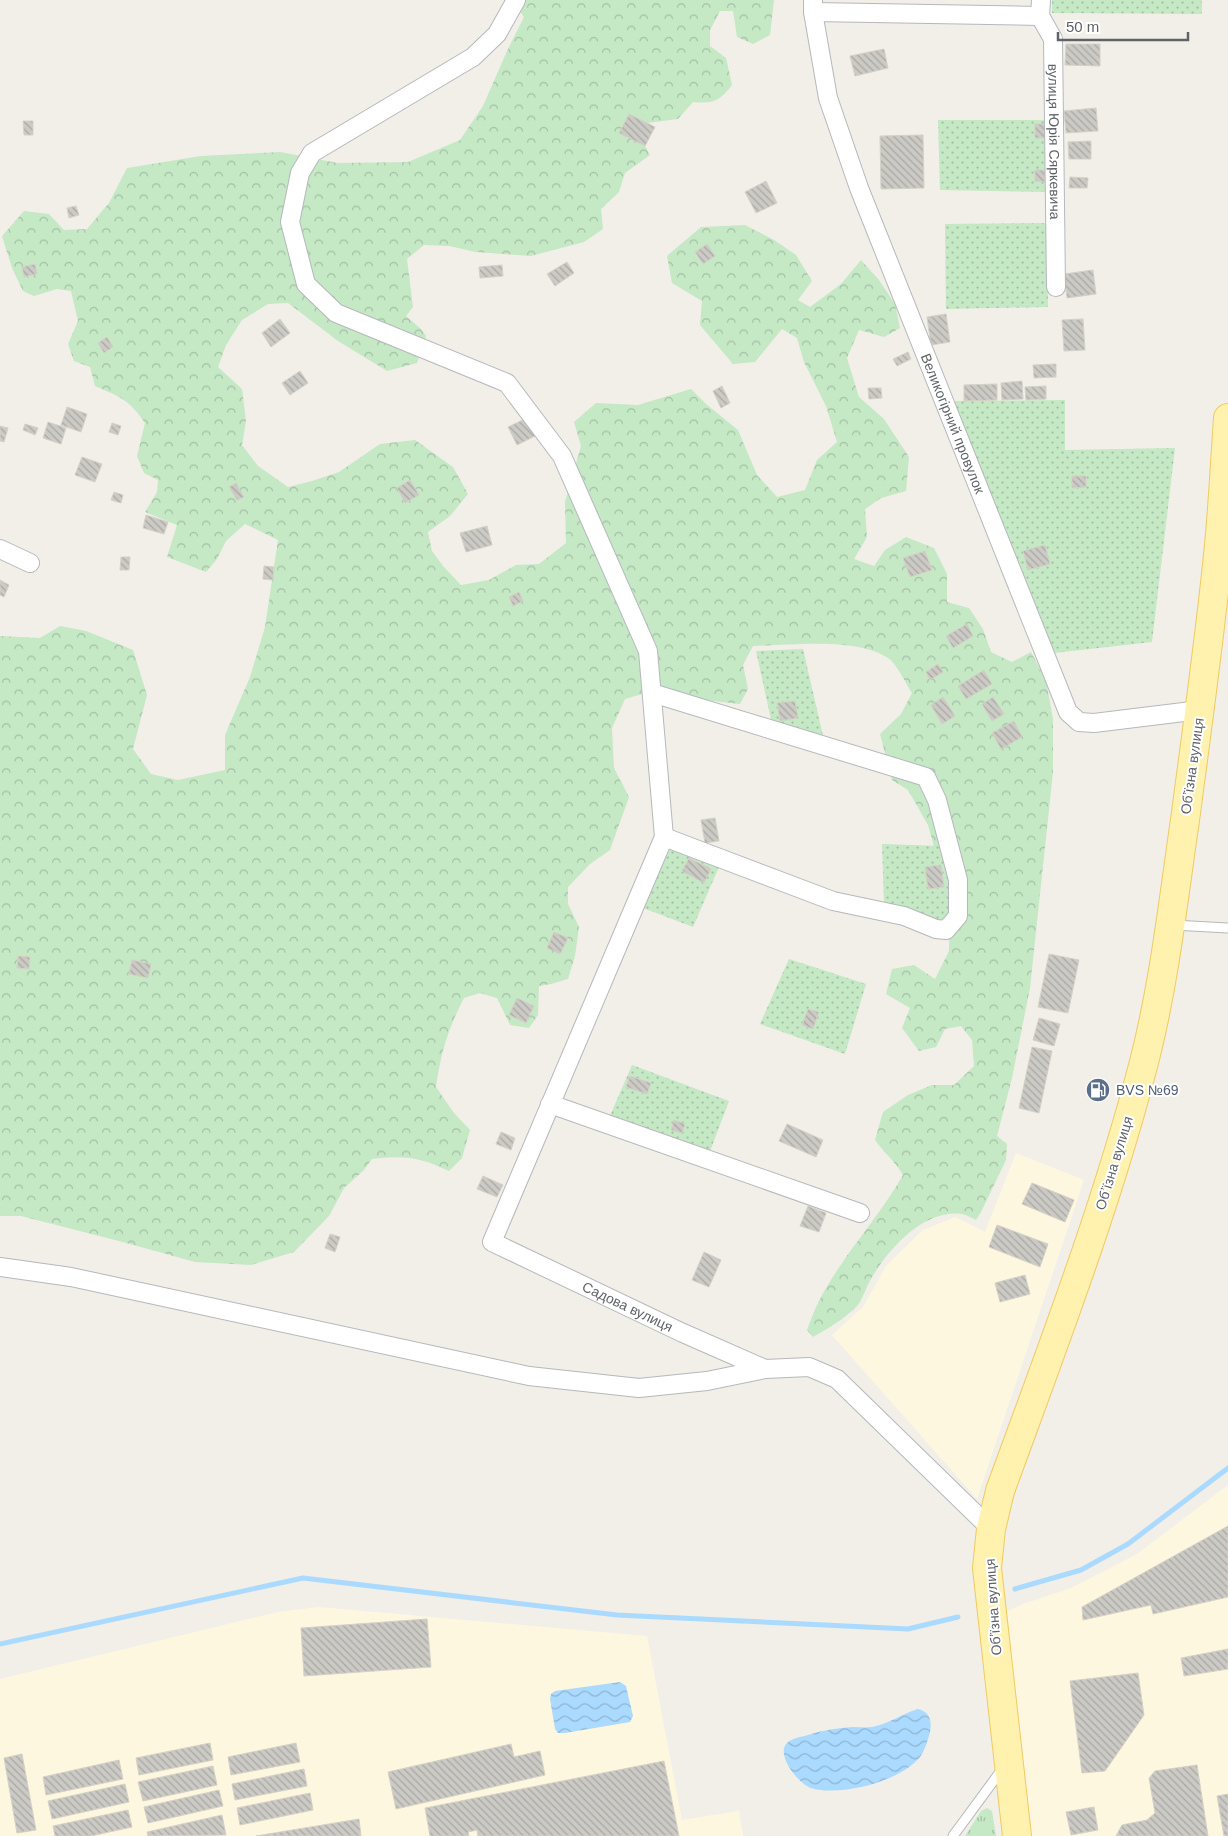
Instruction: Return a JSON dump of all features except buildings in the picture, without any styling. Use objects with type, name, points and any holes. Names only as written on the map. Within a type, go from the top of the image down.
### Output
[{"type":"main road","name":"Обʼїзна вулиця","points":[[1017,1836],[987,1568],[992,1529],[1000,1491],[1084,1261],[1116,1161],[1144,1064],[1160,993],[1200,710],[1219,544],[1228,418]]},
{"type":"street","points":[[516,0],[497,34],[473,57],[312,153],[300,173],[290,222],[306,284],[336,313],[507,383],[562,456],[648,651],[664,837],[550,1104],[860,1213]]},
{"type":"street","points":[[813,6],[1041,8]]},
{"type":"street","name":"Великогірний провулок","points":[[813,6],[828,98],[859,188],[1068,712],[1079,722],[1094,723],[1200,710]]},
{"type":"street","name":"вулиця Юрія Сяркевича","points":[[1041,8],[1053,39],[1056,287]]},
{"type":"street","points":[[0,549],[30,563]]},
{"type":"street","points":[[652,693],[926,777],[937,800],[958,880],[958,916],[946,930],[936,929],[904,916],[833,901],[664,837]]},
{"type":"street","name":"Садова вулиця","points":[[550,1104],[492,1242],[683,1333],[765,1369]]},
{"type":"street","points":[[0,1267],[71,1278],[529,1376],[640,1388],[707,1381],[765,1369],[809,1367],[837,1379],[992,1529]]},
{"type":"lane","points":[[1171,925],[1228,928]]},
{"type":"lane","points":[[954,1836],[1008,1762]]},
{"type":"shaded area","points":[[1016,1153],[1084,1180],[977,1499],[832,1335],[863,1307],[886,1266],[923,1230],[955,1217],[985,1232]]},
{"type":"shaded area","points":[[1228,1485],[1228,1836],[1017,1836],[992,1618],[1023,1604],[1071,1588],[1137,1554]]},
{"type":"shaded area","points":[[319,1607],[647,1636],[682,1820],[739,1811],[743,1836],[0,1836],[0,1679],[278,1612]]},
{"type":"green space","points":[[512,0],[774,0],[770,35],[753,44],[737,37],[733,11],[720,11],[710,30],[710,46],[726,58],[732,85],[724,95],[711,102],[693,102],[678,119],[647,123],[629,114],[619,133],[645,146],[650,155],[625,173],[619,192],[601,209],[603,229],[584,242],[531,256],[476,252],[449,246],[424,245],[407,259],[413,307],[406,316],[426,336],[417,363],[387,371],[338,341],[288,303],[268,304],[242,320],[226,345],[218,367],[242,389],[246,421],[242,445],[258,466],[288,487],[339,472],[380,444],[415,440],[453,467],[468,494],[450,516],[428,532],[432,551],[461,585],[489,580],[516,565],[539,564],[566,543],[565,502],[581,446],[574,422],[596,403],[638,405],[691,389],[738,430],[757,475],[777,497],[805,490],[817,460],[837,442],[826,406],[804,362],[797,338],[782,329],[755,362],[733,364],[700,325],[702,301],[672,283],[667,256],[701,227],[745,225],[774,240],[796,255],[812,281],[798,300],[810,307],[841,284],[861,260],[879,280],[895,304],[900,328],[884,337],[859,330],[847,358],[859,397],[884,419],[909,457],[906,491],[881,498],[865,509],[867,537],[854,559],[874,566],[885,550],[906,537],[934,548],[947,574],[947,602],[969,608],[983,629],[991,652],[1012,662],[1031,652],[1046,680],[1053,719],[1053,772],[1030,988],[1012,1078],[997,1136],[1007,1144],[1006,1160],[976,1220],[962,1214],[948,1214],[921,1224],[887,1255],[878,1267],[857,1306],[836,1323],[813,1337],[807,1330],[814,1311],[828,1284],[883,1207],[903,1175],[875,1140],[883,1112],[908,1095],[932,1085],[954,1085],[974,1066],[972,1040],[961,1026],[945,1029],[936,1047],[919,1051],[902,1028],[910,1008],[886,994],[892,969],[914,965],[935,979],[949,951],[950,903],[928,825],[908,790],[892,780],[880,734],[901,714],[912,693],[898,669],[888,658],[875,651],[859,647],[823,644],[753,646],[743,665],[748,689],[740,704],[704,700],[669,689],[625,699],[612,728],[614,768],[629,797],[610,850],[590,864],[568,887],[568,904],[579,927],[575,956],[568,979],[539,986],[538,1015],[529,1028],[510,1025],[497,998],[480,993],[464,998],[449,1031],[440,1063],[436,1087],[454,1113],[470,1130],[462,1158],[449,1171],[412,1158],[372,1159],[363,1171],[344,1188],[329,1216],[294,1252],[251,1265],[195,1262],[21,1216],[0,1216],[0,636],[40,638],[60,626],[86,631],[133,650],[147,695],[133,749],[151,774],[178,780],[225,770],[225,735],[250,677],[265,627],[278,540],[245,524],[226,541],[217,559],[206,572],[167,557],[177,525],[145,512],[157,492],[158,480],[144,473],[137,456],[145,423],[129,404],[95,386],[90,367],[74,361],[68,344],[78,321],[71,291],[57,289],[34,296],[23,291],[12,268],[2,236],[24,211],[49,214],[64,230],[87,229],[109,203],[127,168],[201,156],[280,152],[338,163],[408,162],[460,140],[483,106],[524,17]]},
{"type":"green space","points":[[1052,0],[1202,0],[1202,14],[1052,13]]},
{"type":"green space","points":[[938,120],[1051,120],[1050,192],[940,190]]},
{"type":"green space","points":[[1047,223],[1048,307],[946,309],[945,224]]},
{"type":"green space","points":[[1065,400],[1065,450],[1175,448],[1152,642],[1054,653],[949,401]]},
{"type":"green space","points":[[803,649],[824,740],[772,724],[756,651]]},
{"type":"green space","points":[[882,844],[943,846],[952,881],[953,912],[941,924],[915,912],[884,903]]},
{"type":"green space","points":[[671,847],[719,867],[693,927],[643,908]]},
{"type":"green space","points":[[789,959],[866,984],[845,1054],[760,1024]]},
{"type":"green space","points":[[632,1065],[729,1101],[709,1154],[609,1118]]},
{"type":"green space","points":[[987,1808],[992,1811],[996,1836],[965,1836],[981,1811]]},
{"type":"water","points":[[620,1682],[626,1686],[633,1716],[630,1722],[558,1733],[555,1729],[550,1699],[551,1694],[555,1691]]},
{"type":"water","points":[[918,1709],[928,1715],[931,1724],[923,1751],[911,1766],[885,1780],[870,1785],[838,1790],[811,1788],[800,1781],[786,1761],[784,1748],[789,1741],[794,1739],[830,1730],[872,1727],[884,1724]]},
{"type":"waterway","points":[[1015,1589],[1081,1570],[1128,1544],[1228,1468]]},
{"type":"waterway","points":[[0,1644],[303,1578],[617,1615],[908,1629],[958,1617]]},
{"type":"place","name":"BVS №69","points":[[1098,1090]]}]
